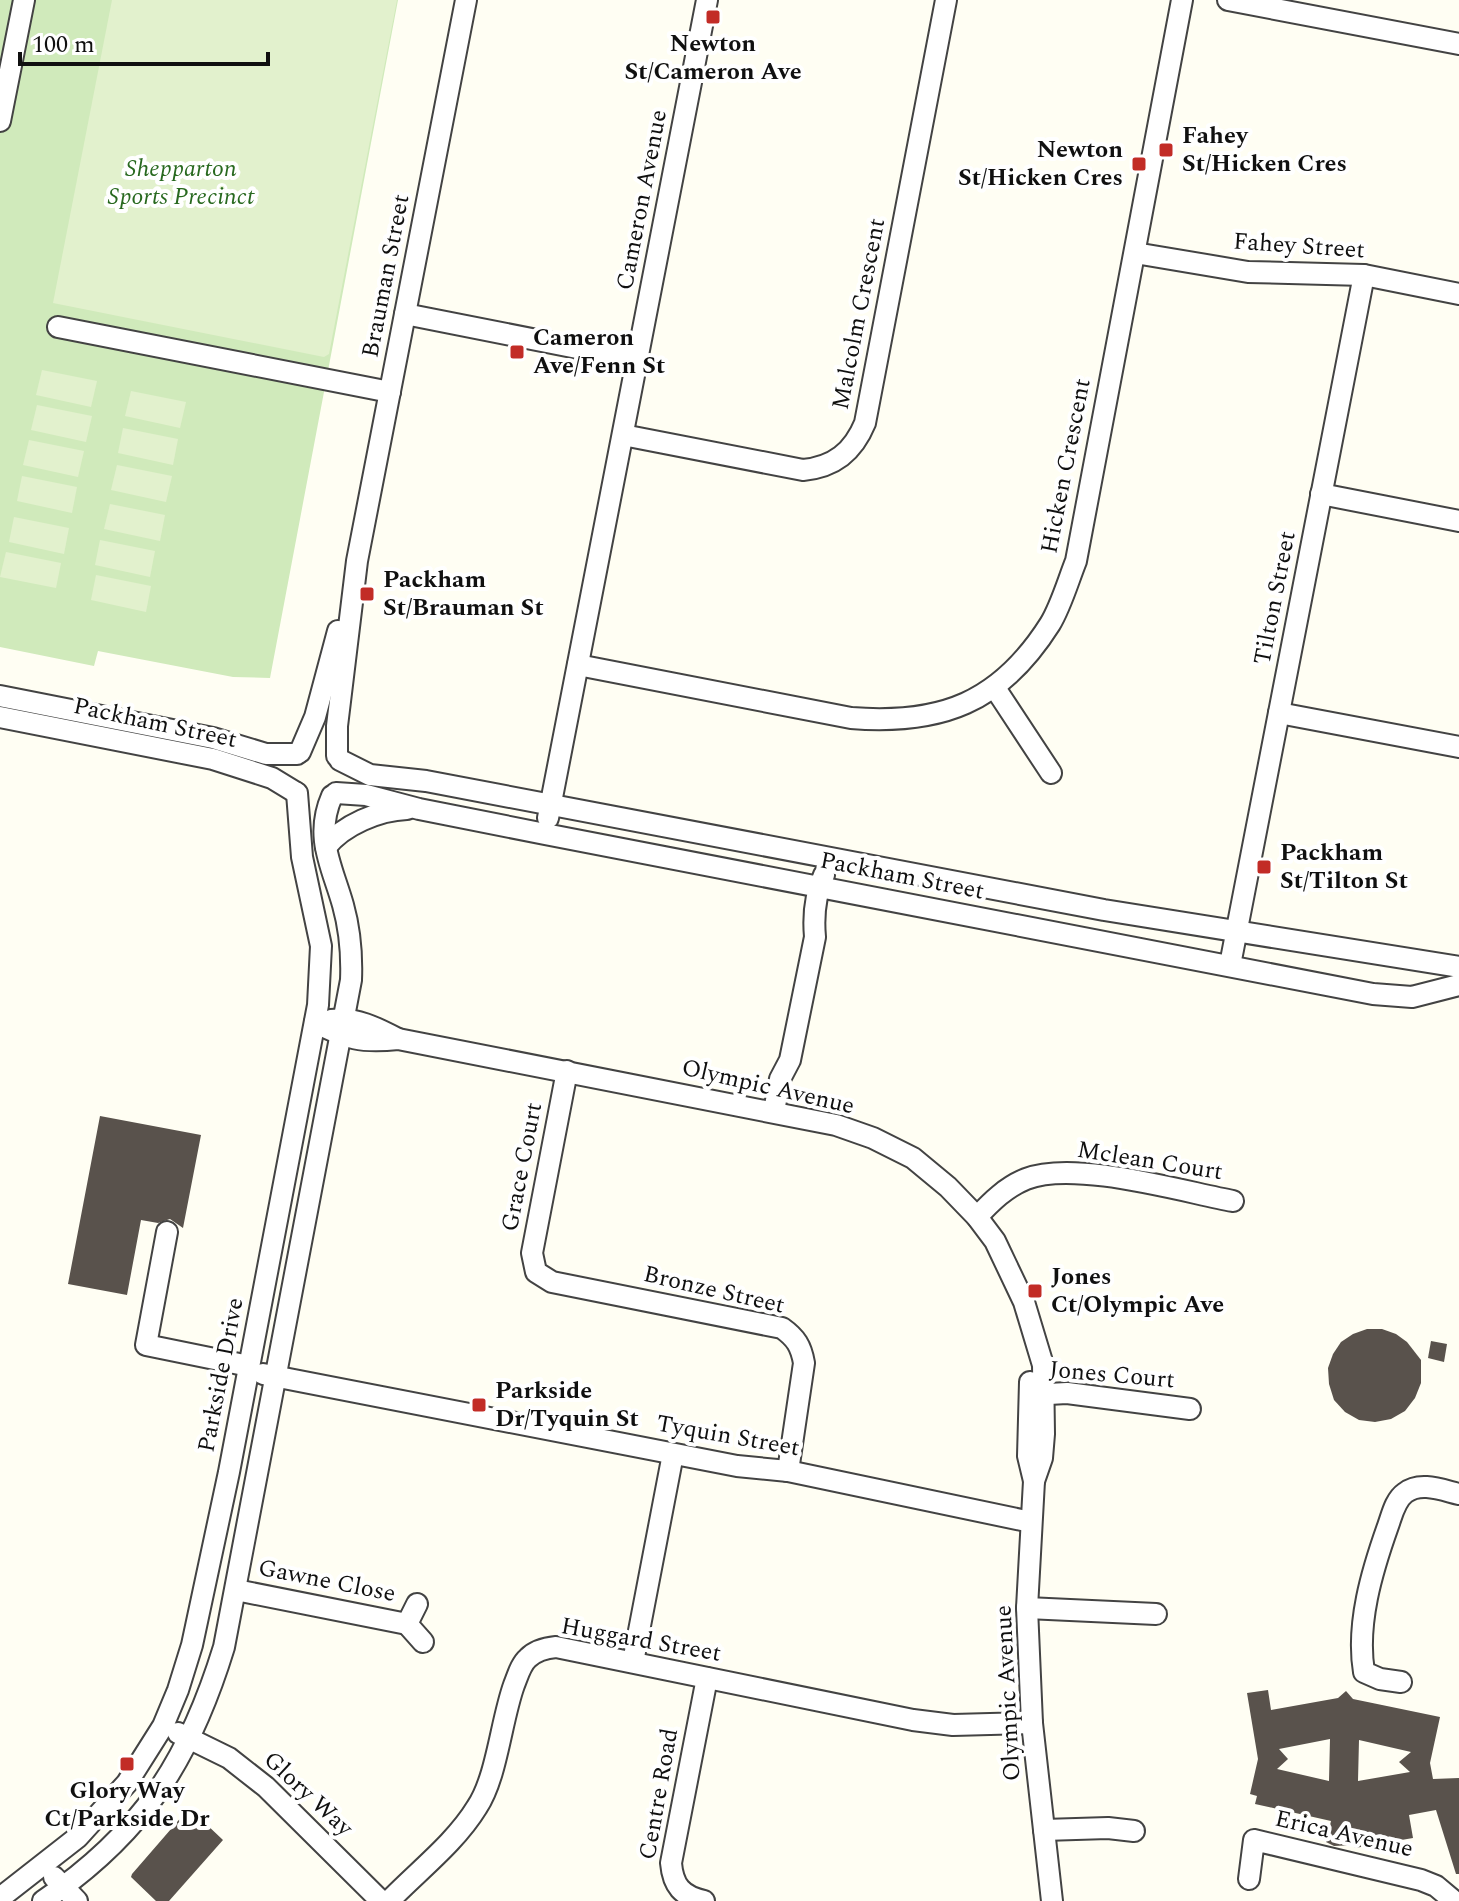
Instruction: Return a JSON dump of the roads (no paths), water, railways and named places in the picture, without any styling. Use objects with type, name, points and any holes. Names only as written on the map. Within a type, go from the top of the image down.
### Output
[{"type":"street","points":[[0,121],[24,0]]},
{"type":"street","name":"Brauman Street","points":[[298,753],[337,659],[466,0]]},
{"type":"street","name":"Cameron Avenue","points":[[545,834],[707,0]]},
{"type":"street","name":"Malcolm Crescent","points":[[623,435],[803,470],[830,464],[849,451],[859,438],[865,423],[946,0]]},
{"type":"street","name":"Hicken Crescent","points":[[578,665],[851,718],[891,721],[925,717],[958,707],[995,688],[1012,672],[1051,623],[1076,561],[1182,0]]},
{"type":"street","points":[[1228,0],[1459,44]]},
{"type":"street","name":"Fahey Street","points":[[1135,253],[1248,272],[1364,275],[1459,294]]},
{"type":"street","name":"Tilton Street","points":[[1230,965],[1364,275]]},
{"type":"street","points":[[405,314],[638,360]]},
{"type":"street","points":[[58,327],[390,392]]},
{"type":"street","points":[[1321,494],[1459,521]]},
{"type":"street","name":"Brauman Street","points":[[337,659],[339,758]]},
{"type":"street","points":[[995,688],[1051,773]]},
{"type":"street","name":"Packham Street","points":[[0,696],[203,736],[269,755],[298,753]]},
{"type":"street","points":[[1279,713],[1459,747]]},
{"type":"street","name":"Packham Street","points":[[0,717],[213,759],[272,778],[296,793]]},
{"type":"street","points":[[43,1901],[70,1894],[164,1785],[190,1738],[215,1675],[236,1590],[351,980],[351,950],[343,906],[326,847],[324,818],[343,777],[339,758],[320,747],[298,753],[289,775],[296,793],[313,801],[334,795]]},
{"type":"street","name":"Packham Street","points":[[339,758],[370,775],[426,781],[1104,910],[1459,967]]},
{"type":"street","name":"Parkside Drive","points":[[0,1898],[78,1837],[127,1783],[163,1726],[192,1645],[229,1472],[315,1022],[321,946],[302,857],[296,793]]},
{"type":"street","name":"Packham Street","points":[[334,795],[360,794],[545,834],[1395,997],[1422,995],[1459,985]]},
{"type":"street","points":[[326,847],[338,833],[384,813],[419,809]]},
{"type":"street","points":[[780,1112],[793,1082],[790,1060],[815,937],[813,918],[826,887],[831,860]]},
{"type":"street","points":[[315,1022],[343,1027]]},
{"type":"street","name":"Olympic Avenue","points":[[343,1027],[372,1026],[398,1039],[836,1125],[873,1138],[913,1158],[948,1187],[977,1217],[995,1241],[1010,1270],[1032,1330],[1037,1394],[1028,1456],[1034,1481],[1027,1608],[1032,1723],[1052,1901]]},
{"type":"street","name":"Grace Court","points":[[536,1272],[532,1253],[567,1071]]},
{"type":"street","name":"Mclean Court","points":[[977,1217],[1000,1194],[1026,1179],[1056,1173],[1082,1172],[1233,1201]]},
{"type":"street","name":"Tyquin Street","points":[[167,1232],[146,1345],[275,1377],[737,1466],[788,1471],[1031,1522]]},
{"type":"street","name":"Bronze Street","points":[[536,1272],[552,1282],[782,1328],[795,1337],[804,1363],[788,1471]]},
{"type":"street","name":"Jones Court","points":[[1037,1394],[1098,1396],[1190,1409]]},
{"type":"street","points":[[633,1662],[673,1454]]},
{"type":"street","points":[[229,1472],[257,1478]]},
{"type":"street","points":[[1401,1682],[1380,1679],[1364,1672],[1360,1652],[1372,1569],[1396,1504],[1404,1493],[1420,1487],[1459,1494]]},
{"type":"street","name":"Gawne Close","points":[[236,1590],[407,1624],[423,1642]]},
{"type":"street","name":"Gawne Close","points":[[407,1624],[417,1604]]},
{"type":"street","points":[[1027,1608],[1156,1614]]},
{"type":"street","name":"Huggard Street","points":[[389,1901],[465,1824],[478,1806],[488,1786],[511,1693],[527,1658],[542,1649],[556,1647],[913,1720],[953,1725],[1032,1723]]},
{"type":"street","name":"Centre Road","points":[[704,1901],[680,1891],[672,1878],[671,1863],[707,1678]]},
{"type":"street","name":"Glory Way","points":[[163,1726],[229,1758],[266,1787],[381,1901]]},
{"type":"street","points":[[1044,1830],[1108,1828],[1134,1831]]},
{"type":"street","name":"Erica Avenue","points":[[1249,1879],[1254,1840],[1421,1880],[1436,1886],[1454,1901]]},
{"type":"street","points":[[44,1865],[70,1894]]},
{"type":"place","name":"Newton St/Cameron Ave","points":[[713,17]]},
{"type":"place","name":"Fahey St/Hicken Cres","points":[[1166,150]]},
{"type":"place","name":"Newton St/Hicken Cres","points":[[1139,164]]},
{"type":"place","name":"Cameron Ave/Fenn St","points":[[517,352]]},
{"type":"place","name":"Packham St/Brauman St","points":[[367,594]]},
{"type":"place","name":"Packham St/Tilton St","points":[[1264,867]]},
{"type":"place","name":"Jones Ct/Olympic Ave","points":[[1035,1291]]},
{"type":"place","name":"Parkside Dr/Tyquin St","points":[[479,1405]]},
{"type":"place","name":"Glory Way Ct/Parkside Dr","points":[[127,1764]]},
{"type":"park label","name":"Shepparton Sports Precinct","points":[[181,183]]}]
